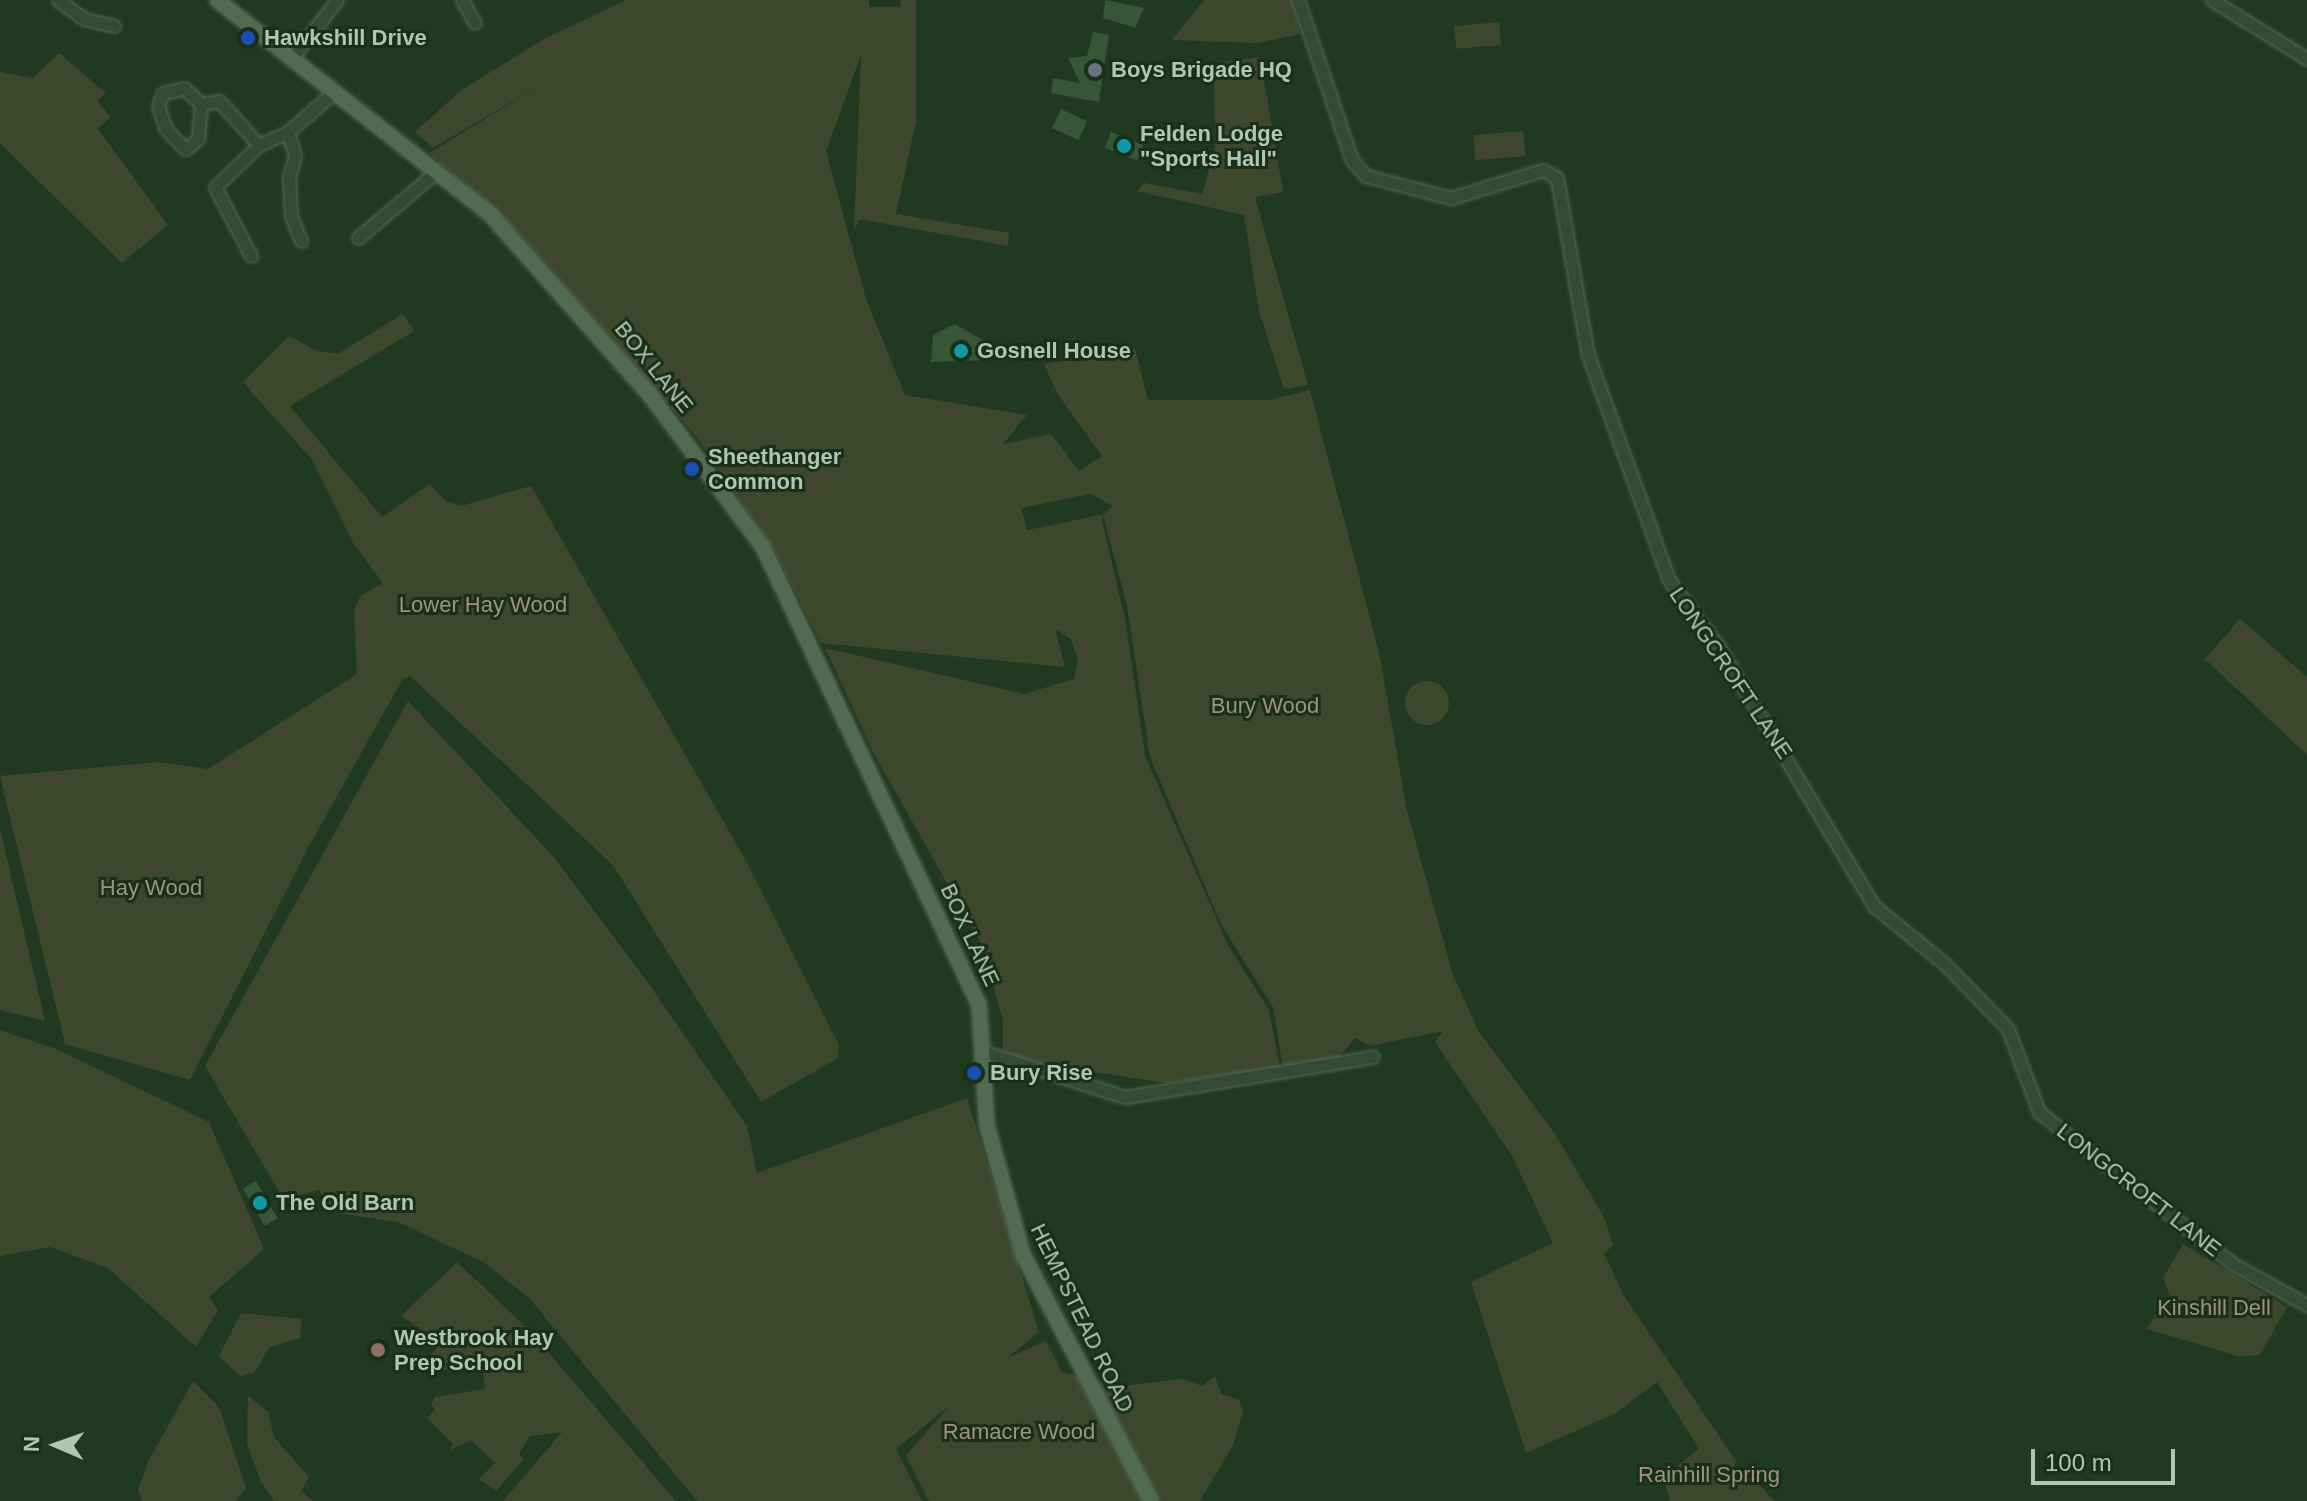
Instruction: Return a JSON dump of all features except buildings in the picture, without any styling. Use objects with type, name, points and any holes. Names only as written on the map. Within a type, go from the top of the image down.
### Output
[{"type":"main road","name":"BOX LANE","points":[[217,0],[295,54],[335,91],[438,170],[552,280],[650,395],[763,547],[979,1005],[984,1052]]},
{"type":"main road","name":"HEMPSTEAD ROAD","points":[[984,1052],[987,1126],[1023,1255],[1151,1501]]},
{"type":"street","points":[[58,0],[84,19],[114,26]]},
{"type":"street","points":[[295,54],[337,0]]},
{"type":"street","points":[[462,0],[475,23]]},
{"type":"street","name":"LONGCROFT LANE","points":[[1298,0],[1352,160],[1366,176],[1451,198],[1543,170],[1557,178],[1588,355],[1669,580],[1735,672],[1874,906],[1946,965],[2008,1029],[2039,1112],[2233,1264],[2307,1305]]},
{"type":"street","points":[[2212,0],[2307,59]]},
{"type":"street","points":[[184,88],[201,104],[198,139],[185,149],[166,129],[158,106],[163,93],[184,88]]},
{"type":"street","points":[[251,256],[215,187],[259,145],[288,132],[335,91]]},
{"type":"street","points":[[201,104],[219,101],[259,145]]},
{"type":"street","points":[[288,132],[295,156],[289,177],[291,216],[301,241]]},
{"type":"street","points":[[358,238],[438,170]]},
{"type":"street","points":[[984,1052],[1125,1097],[1373,1057]]},
{"type":"green space","points":[[626,0],[869,0],[869,7],[900,7],[901,0],[916,0],[916,121],[896,214],[1009,233],[1008,246],[859,219],[854,231],[861,55],[826,151],[866,299],[905,395],[1027,415],[1003,444],[1051,434],[1079,471],[1102,456],[1057,393],[1044,364],[1135,348],[1148,400],[1270,400],[1310,390],[1379,652],[1407,811],[1453,975],[1479,1032],[1555,1134],[1605,1219],[1613,1245],[1604,1254],[1624,1296],[1736,1461],[1734,1468],[1749,1473],[1774,1501],[1670,1501],[1663,1477],[1699,1449],[1657,1382],[1614,1414],[1526,1453],[1471,1282],[1553,1243],[1512,1156],[1435,1042],[1443,1031],[1369,1046],[1355,1038],[1338,1058],[1283,1068],[1273,1007],[1221,924],[1150,757],[1127,605],[1103,515],[1113,506],[1090,494],[1021,508],[1027,530],[1101,515],[1126,624],[1145,756],[1229,947],[1269,1010],[1280,1068],[1166,1083],[1021,1061],[1003,1052],[1003,1021],[983,947],[873,752],[825,648],[1024,694],[1074,679],[1078,661],[1071,639],[1055,629],[1065,667],[821,643],[775,552],[696,436],[513,228],[429,153],[552,78],[433,148],[415,132],[460,91],[544,39]]},
{"type":"green space","points":[[1204,0],[1292,0],[1300,34],[1258,43],[1172,40]]},
{"type":"green space","points":[[1499,22],[1501,45],[1456,49],[1454,26]]},
{"type":"green space","points":[[59,53],[106,93],[97,101],[111,117],[98,129],[168,225],[122,263],[0,143],[0,72],[33,78]]},
{"type":"green space","points":[[1260,57],[1283,192],[1255,197],[1308,385],[1284,389],[1259,311],[1244,215],[1137,191],[1144,183],[1202,194],[1215,149],[1214,63]]},
{"type":"green space","points":[[1523,131],[1525,156],[1475,160],[1473,135]]},
{"type":"green space","name":"Lower Hay Wood","points":[[403,314],[414,331],[290,406],[382,517],[430,484],[446,501],[461,506],[531,486],[745,859],[839,1045],[838,1058],[761,1102],[613,865],[410,676],[402,680],[308,848],[190,1080],[65,1044],[0,776],[159,762],[208,769],[357,674],[354,612],[360,596],[383,583],[353,543],[312,460],[243,382],[289,336],[319,352],[339,353]]},
{"type":"green space","points":[[2240,619],[2307,677],[2307,755],[2205,659]]},
{"type":"green space","points":[[1427,681],[1442,688],[1449,703],[1442,718],[1427,725],[1412,718],[1405,703],[1412,688]]},
{"type":"green space","name":"Ramacre Wood","points":[[408,701],[553,856],[646,980],[747,1126],[757,1173],[967,1098],[1039,1332],[1007,1358],[1046,1341],[1062,1372],[1122,1386],[1183,1379],[1202,1386],[1215,1376],[1221,1394],[1239,1400],[1243,1411],[1233,1445],[1200,1501],[929,1501],[906,1456],[950,1405],[896,1449],[922,1501],[697,1501],[529,1298],[485,1263],[398,1222],[330,1212],[319,1190],[284,1200],[205,1066]]},
{"type":"green space","points":[[0,829],[45,1021],[0,1010]]},
{"type":"green space","points":[[0,1030],[56,1049],[209,1122],[264,1249],[209,1297],[218,1310],[196,1347],[108,1268],[50,1247],[0,1256]]},
{"type":"green space","name":"Kinshill Dell","points":[[2183,1244],[2287,1307],[2260,1355],[2238,1356],[2147,1329],[2155,1315],[2174,1306],[2163,1278]]},
{"type":"green space","points":[[457,1262],[529,1330],[676,1501],[503,1501],[562,1432],[530,1436],[519,1454],[524,1459],[496,1491],[479,1479],[495,1463],[471,1440],[450,1450],[453,1444],[427,1418],[435,1410],[431,1404],[435,1397],[485,1389],[482,1364],[431,1372],[427,1359],[441,1343],[401,1316]]},
{"type":"green space","points":[[241,1313],[302,1319],[300,1338],[270,1347],[254,1373],[240,1376],[219,1356]]},
{"type":"green space","points":[[193,1381],[219,1407],[246,1488],[235,1501],[142,1501],[138,1490],[148,1462]]},
{"type":"green space","points":[[248,1396],[268,1412],[274,1437],[309,1477],[301,1491],[313,1501],[274,1501],[261,1482],[247,1444]]},
{"type":"place","name":"Hawkshill Drive","points":[[248,38]]},
{"type":"place","name":"Boys Brigade HQ","points":[[1095,70]]},
{"type":"place","name":"Felden Lodge \"Sports Hall\"","points":[[1124,146]]},
{"type":"place","name":"Gosnell House","points":[[961,351]]},
{"type":"place","name":"Sheethanger Common","points":[[692,469]]},
{"type":"place","name":"Bury Rise","points":[[974,1073]]},
{"type":"place","name":"The Old Barn","points":[[260,1203]]},
{"type":"place","name":"Westbrook Hay Prep School","points":[[378,1350]]},
{"type":"park label","name":"Bury Wood","points":[[1265,706]]},
{"type":"park label","name":"Hay Wood","points":[[151,888]]},
{"type":"park label","name":"Rainhill Spring","points":[[1709,1475]]}]
